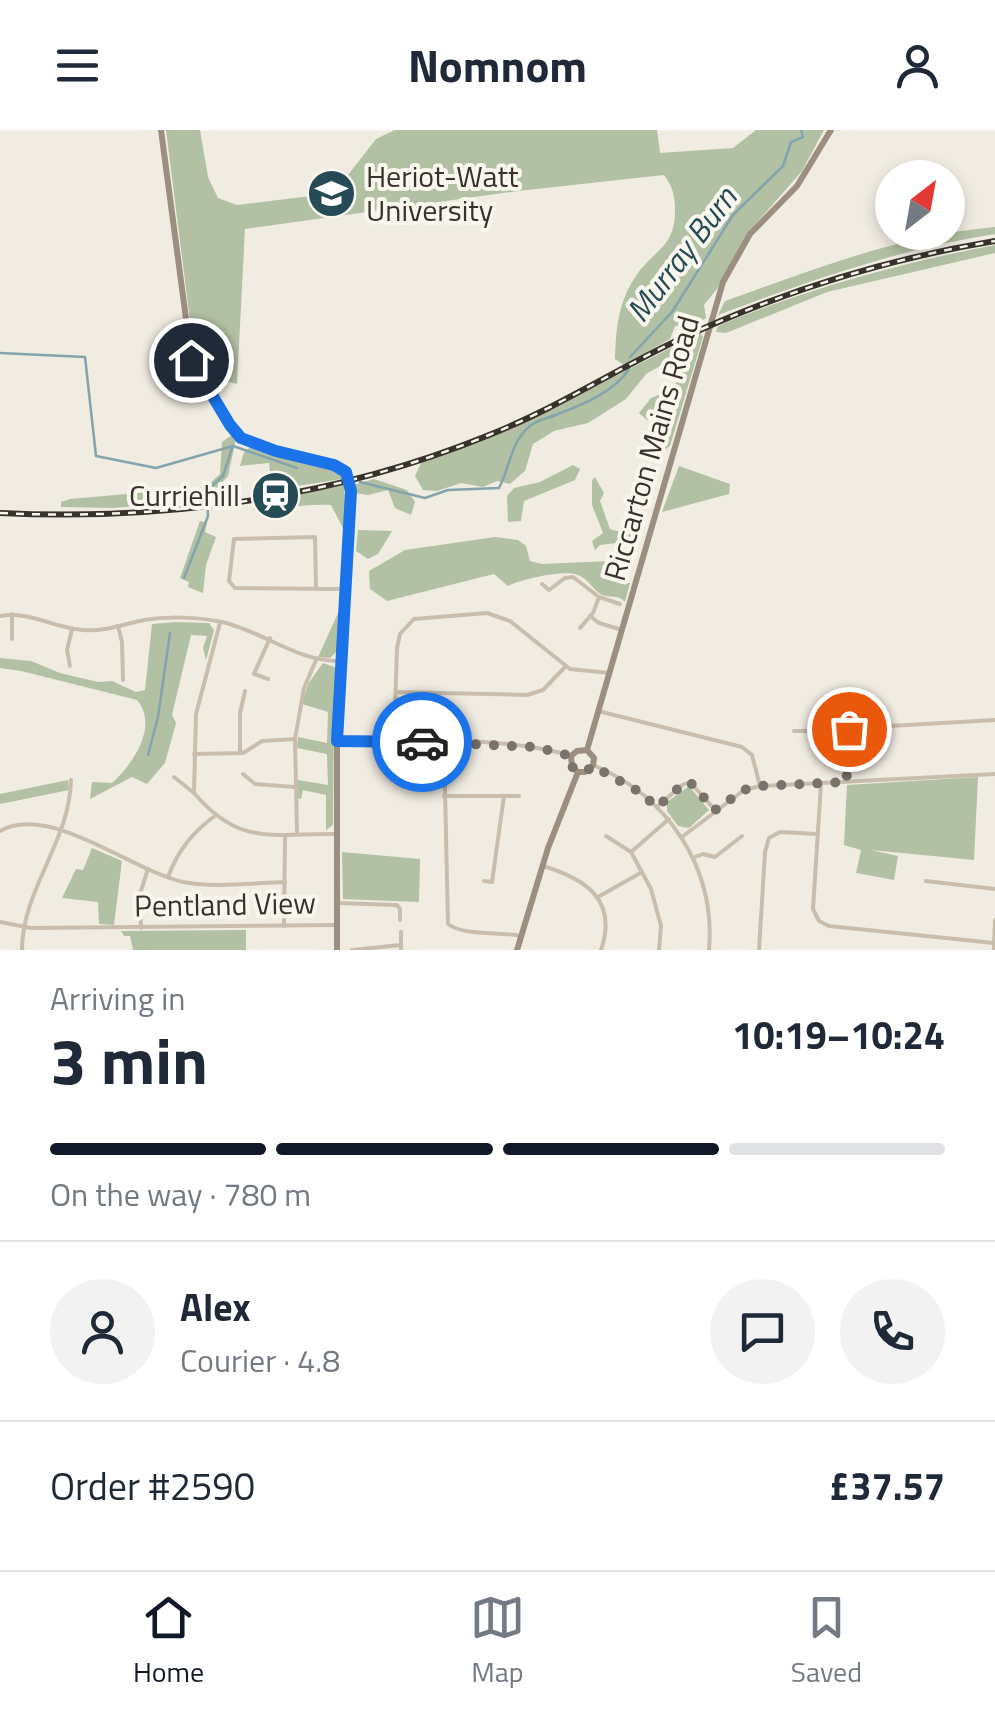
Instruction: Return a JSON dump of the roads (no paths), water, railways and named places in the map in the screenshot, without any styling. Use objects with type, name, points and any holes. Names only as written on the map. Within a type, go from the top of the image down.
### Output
[{"type":"street","points":[[161,130],[192,364],[241,438],[334,465],[346,472],[349,484],[337,741],[338,950]]},
{"type":"street","name":"Riccarton Mains Road","points":[[587,750],[723,282],[756,227],[797,186],[830,130]]},
{"type":"street","points":[[316,588],[316,540],[312,536],[234,539],[229,582],[234,588],[346,589]]},
{"type":"street","points":[[542,584],[549,590],[573,577],[599,597],[620,604]]},
{"type":"street","points":[[580,628],[599,597]]},
{"type":"street","points":[[394,741],[400,634],[414,619],[472,612],[500,616],[565,666],[609,673]]},
{"type":"street","points":[[12,614],[12,639]]},
{"type":"street","points":[[0,616],[36,616],[72,628],[97,630],[157,618],[220,622],[270,638],[316,660],[342,661]]},
{"type":"street","points":[[590,616],[622,630]]},
{"type":"street","points":[[194,793],[200,698],[220,622]]},
{"type":"street","points":[[118,626],[123,680]]},
{"type":"street","points":[[70,666],[67,650],[72,628]]},
{"type":"street","points":[[268,679],[254,674],[270,638]]},
{"type":"street","points":[[297,834],[294,739],[304,688],[316,660]]},
{"type":"street","points":[[396,692],[527,695],[543,690],[565,666]]},
{"type":"street","points":[[240,753],[240,713],[246,691]]},
{"type":"street","points":[[598,712],[742,746],[752,755],[760,786]]},
{"type":"street","points":[[798,732],[995,720]]},
{"type":"street","points":[[846,731],[847,782]]},
{"type":"street","points":[[194,754],[240,753],[262,741],[294,739]]},
{"type":"street","points":[[337,741],[536,747],[571,756]]},
{"type":"street","points":[[444,743],[448,924],[462,930],[522,936]]},
{"type":"street","points":[[587,750],[594,758],[593,766],[578,772],[572,767],[571,756],[587,750]]},
{"type":"street","points":[[593,766],[638,791],[682,837],[694,858],[708,904],[708,950]]},
{"type":"street","points":[[517,950],[578,772]]},
{"type":"street","points":[[243,774],[254,784],[295,786]]},
{"type":"street","points":[[682,837],[744,790],[760,786],[995,774]]},
{"type":"street","points":[[174,777],[240,832],[336,834]]},
{"type":"street","points":[[22,950],[23,928],[70,810],[71,780]]},
{"type":"street","points":[[657,807],[686,782],[694,784],[715,810]]},
{"type":"street","points":[[820,784],[813,908],[814,915],[824,924],[994,947],[995,920]]},
{"type":"street","points":[[444,796],[519,796]]},
{"type":"street","points":[[484,881],[492,882],[504,796]]},
{"type":"street","points":[[168,877],[182,849],[216,815]]},
{"type":"street","points":[[632,852],[668,820]]},
{"type":"street","points":[[0,831],[23,822],[40,824],[168,877],[192,883],[284,882]]},
{"type":"street","points":[[759,950],[769,838],[780,832],[817,834]]},
{"type":"street","points":[[284,926],[285,834]]},
{"type":"street","points":[[606,836],[632,852],[642,872],[658,907],[660,950]]},
{"type":"street","points":[[694,858],[703,854],[715,856],[742,836]]},
{"type":"street","points":[[543,866],[578,879],[598,898],[607,922],[601,950]]},
{"type":"street","points":[[140,928],[140,894],[148,868]]},
{"type":"street","points":[[598,898],[642,872]]},
{"type":"street","points":[[926,881],[995,889]]},
{"type":"street","points":[[337,903],[396,905],[400,920]]},
{"type":"street","name":"Pentland View","points":[[0,922],[23,928],[338,925]]},
{"type":"street","points":[[352,950],[401,948],[400,932]]},
{"type":"waterway","name":"Murray Burn","points":[[630,357],[672,312],[733,215],[783,166],[791,142],[803,137],[801,130]]},
{"type":"waterway","points":[[0,353],[85,357],[96,456],[156,468],[233,446],[297,468]]},
{"type":"waterway","name":"Murray Burn","points":[[360,482],[425,498],[448,490],[499,488],[515,447],[530,426],[598,396],[629,369]]},
{"type":"waterway","points":[[184,578],[208,516],[207,490],[223,476],[232,448]]},
{"type":"waterway","points":[[148,755],[158,717],[170,633]]},
{"type":"railway","points":[[0,513],[62,515],[187,508],[249,501],[371,475],[513,425],[678,340],[754,307],[873,268],[995,241]]},
{"type":"place","name":"Heriot-Watt University","points":[[331,193]]},
{"type":"place","name":"Curriehill","points":[[275,495]]}]
